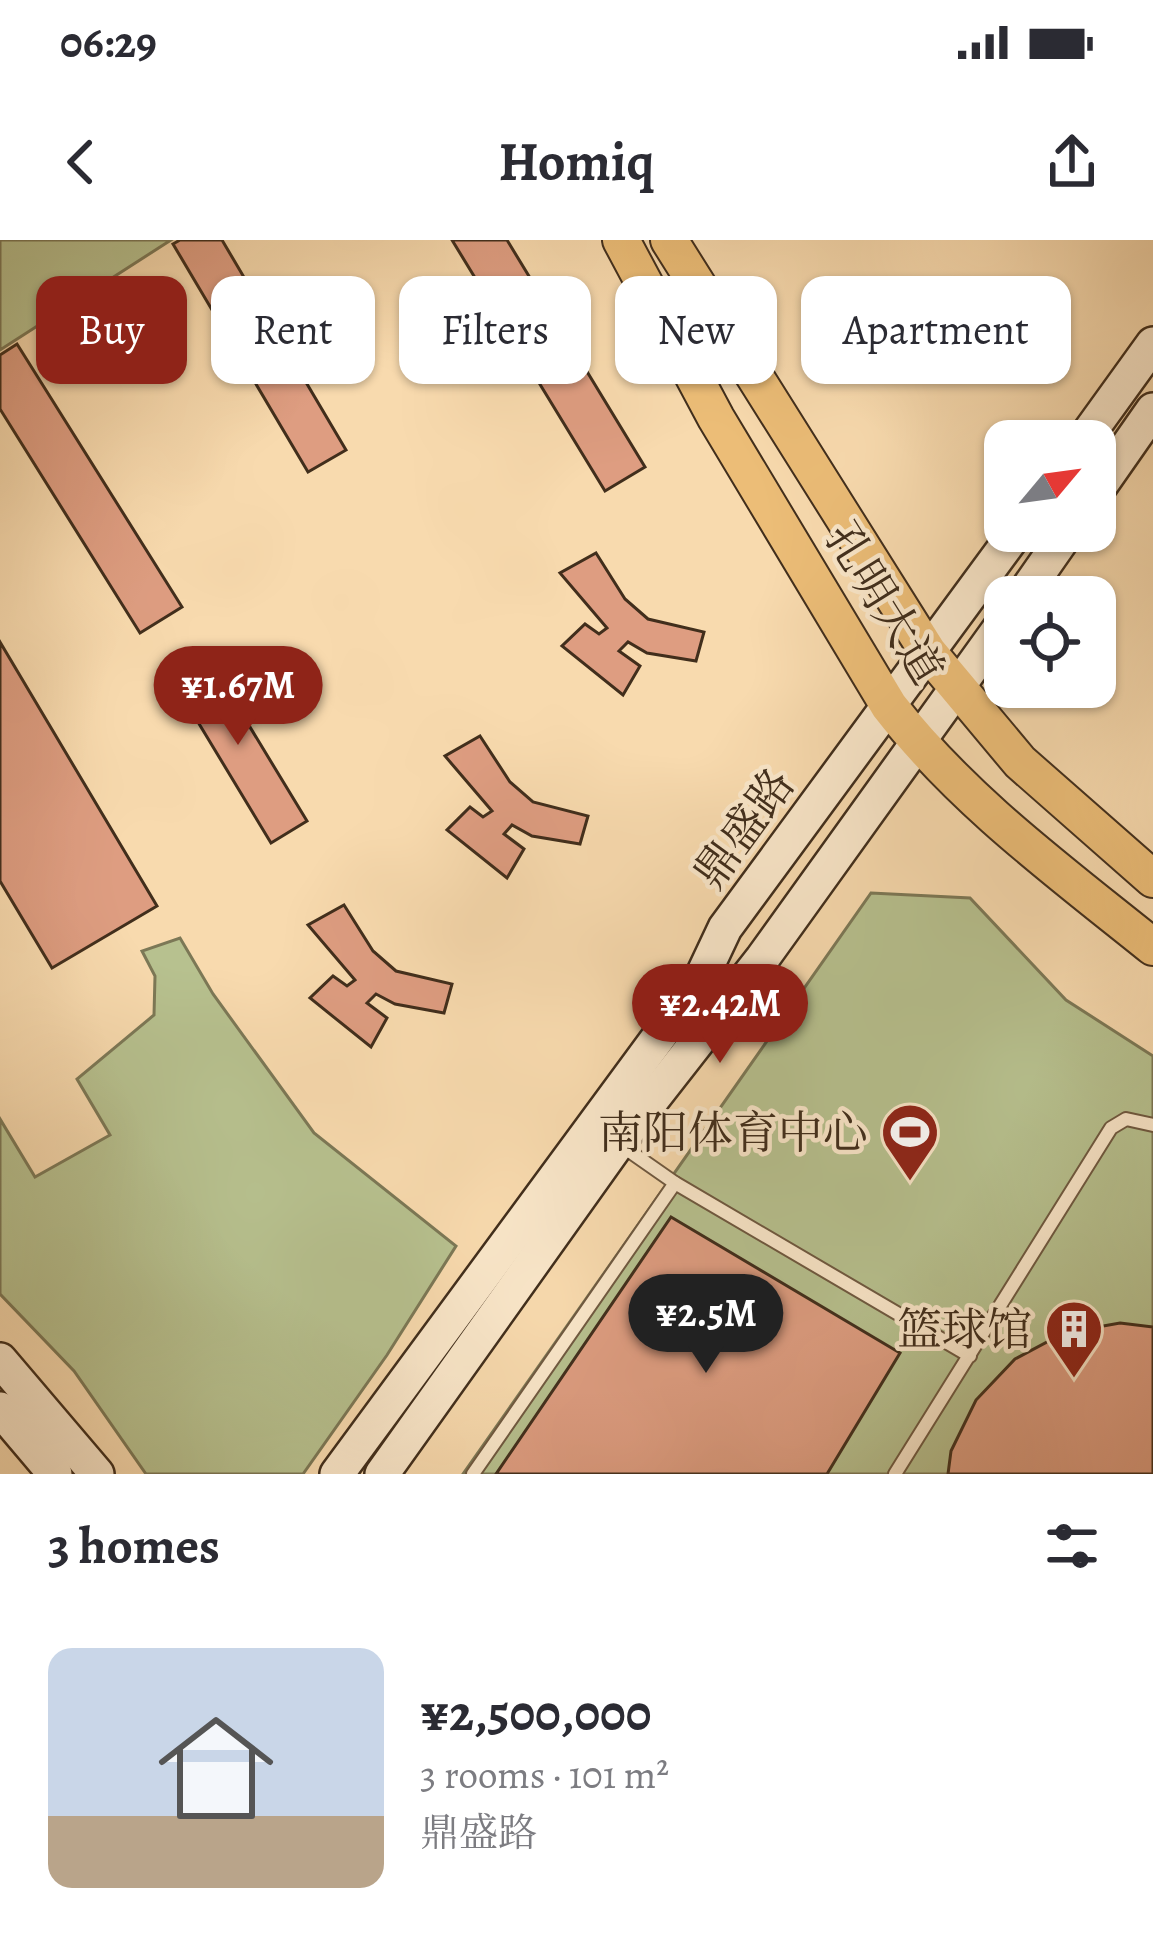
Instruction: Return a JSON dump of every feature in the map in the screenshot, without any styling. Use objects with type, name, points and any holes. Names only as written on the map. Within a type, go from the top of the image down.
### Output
[{"type":"main road","name":"孔明大道","points":[[621,240],[716,418],[890,706],[976,803],[1153,947]]},
{"type":"main road","name":"孔明大道","points":[[669,240],[928,652],[1020,762],[1153,879]]},
{"type":"street","points":[[1098,420],[1153,344]]},
{"type":"street","points":[[1116,463],[1153,410]]},
{"type":"street","name":"鼎盛路","points":[[337,1474],[700,981],[725,928],[1002,552]]},
{"type":"street","name":"鼎盛路","points":[[382,1474],[618,1144],[762,959],[984,651]]},
{"type":"street","points":[[0,1360],[98,1474]]},
{"type":"street","points":[[0,1409],[56,1474]]},
{"type":"lane","points":[[895,1474],[1111,1127],[1126,1119],[1153,1125]]},
{"type":"lane","points":[[618,1144],[675,1184],[970,1356]]},
{"type":"lane","points":[[473,1474],[675,1184]]},
{"type":"green space","points":[[0,240],[171,240],[115,276],[36,276],[36,327],[0,350]]},
{"type":"green space","name":"南阳体育中心","points":[[871,893],[970,898],[1066,1000],[1153,1056],[1153,1474],[463,1474]]},
{"type":"green space","points":[[180,938],[213,994],[314,1133],[456,1246],[303,1474],[146,1474],[74,1371],[0,1294],[0,1119],[35,1177],[110,1135],[77,1079],[154,1015],[155,976],[142,951]]},
{"type":"building","points":[[222,240],[243,276],[211,276],[211,308],[173,244]]},
{"type":"building","points":[[452,240],[507,240],[529,276],[474,276]]},
{"type":"building","points":[[17,344],[36,374],[36,384],[42,384],[182,607],[140,633],[0,409],[0,355]]},
{"type":"building","points":[[591,378],[645,467],[605,491],[540,384],[591,384]]},
{"type":"building","points":[[256,384],[307,384],[346,450],[308,472]]},
{"type":"building","points":[[596,553],[625,599],[648,619],[704,632],[696,661],[647,653],[628,642],[619,651],[640,666],[623,695],[562,646],[585,624],[599,634],[607,628],[560,573]]},
{"type":"building","points":[[0,642],[157,906],[52,968],[0,881]]},
{"type":"building","points":[[205,653],[307,821],[271,843],[169,674]]},
{"type":"building","points":[[480,736],[510,782],[533,802],[588,816],[580,844],[532,836],[512,825],[504,834],[524,849],[507,878],[447,830],[470,807],[483,817],[492,811],[445,756]]},
{"type":"building","points":[[344,905],[373,951],[396,971],[452,984],[444,1013],[395,1004],[376,994],[367,1003],[387,1018],[371,1047],[310,998],[333,976],[347,986],[355,980],[308,925]]},
{"type":"building","points":[[671,1217],[900,1353],[827,1474],[496,1474]]},
{"type":"building","name":"篮球馆","points":[[1120,1323],[1153,1327],[1153,1474],[948,1474],[951,1451],[976,1400],[1015,1359],[1064,1333]]},
{"type":"place","name":"南阳体育中心","points":[[910,1183]]},
{"type":"place","name":"篮球馆","points":[[1074,1380]]}]
